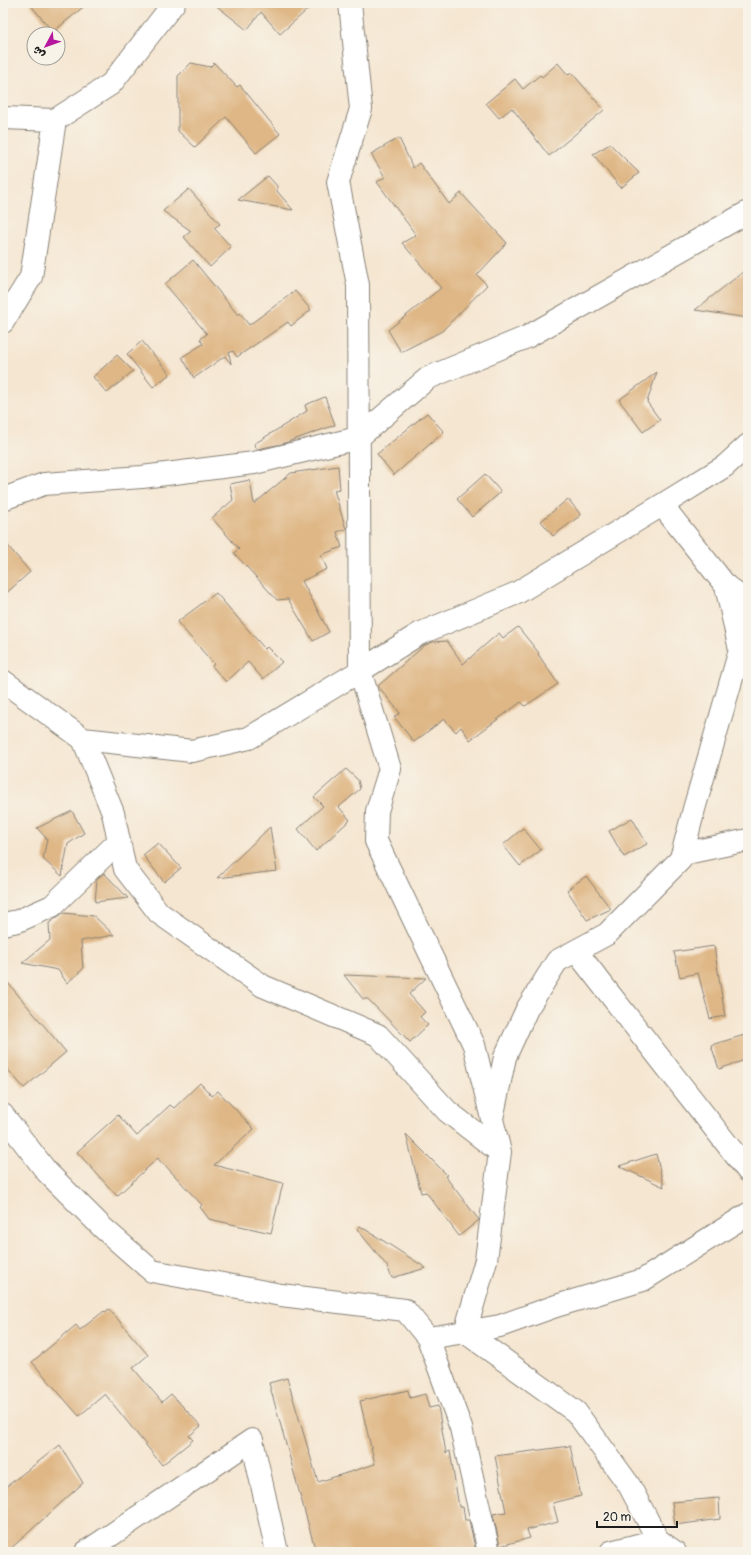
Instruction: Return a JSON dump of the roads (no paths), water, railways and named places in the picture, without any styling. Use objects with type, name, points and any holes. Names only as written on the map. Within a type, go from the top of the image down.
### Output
[{"type":"street","points":[[3,118],[55,120],[111,84],[174,3]]},
{"type":"street","points":[[350,3],[361,109],[338,182],[358,285],[360,671],[390,769],[377,811],[376,841],[474,1045],[500,1152],[486,1260],[465,1332]]},
{"type":"street","points":[[3,322],[31,278],[55,120]]},
{"type":"street","points":[[3,499],[44,484],[142,477],[254,463],[358,438],[428,378],[527,337],[748,212]]},
{"type":"street","points":[[3,681],[83,739],[192,751],[249,738],[420,634],[517,593],[725,466],[748,445]]},
{"type":"street","points":[[662,505],[726,586],[748,603]]},
{"type":"street","points":[[492,1120],[505,1057],[527,1009],[557,961],[607,934],[681,858],[740,650],[726,586]]},
{"type":"street","points":[[83,739],[113,814],[125,869],[159,913],[263,986],[378,1035],[447,1111],[500,1152]]},
{"type":"street","points":[[682,854],[748,840]]},
{"type":"street","points":[[3,924],[18,921],[52,906],[119,841]]},
{"type":"street","points":[[576,951],[748,1172]]},
{"type":"street","points":[[3,1115],[46,1172],[103,1228],[152,1270],[281,1295],[405,1310],[428,1338],[461,1428],[489,1552]]},
{"type":"street","points":[[428,1338],[500,1326],[556,1306],[643,1280],[748,1214]]},
{"type":"street","points":[[465,1332],[576,1412],[629,1485],[658,1540],[676,1552]]},
{"type":"street","points":[[86,1552],[252,1440],[277,1552]]},
{"type":"street","points":[[611,1552],[658,1540]]}]
